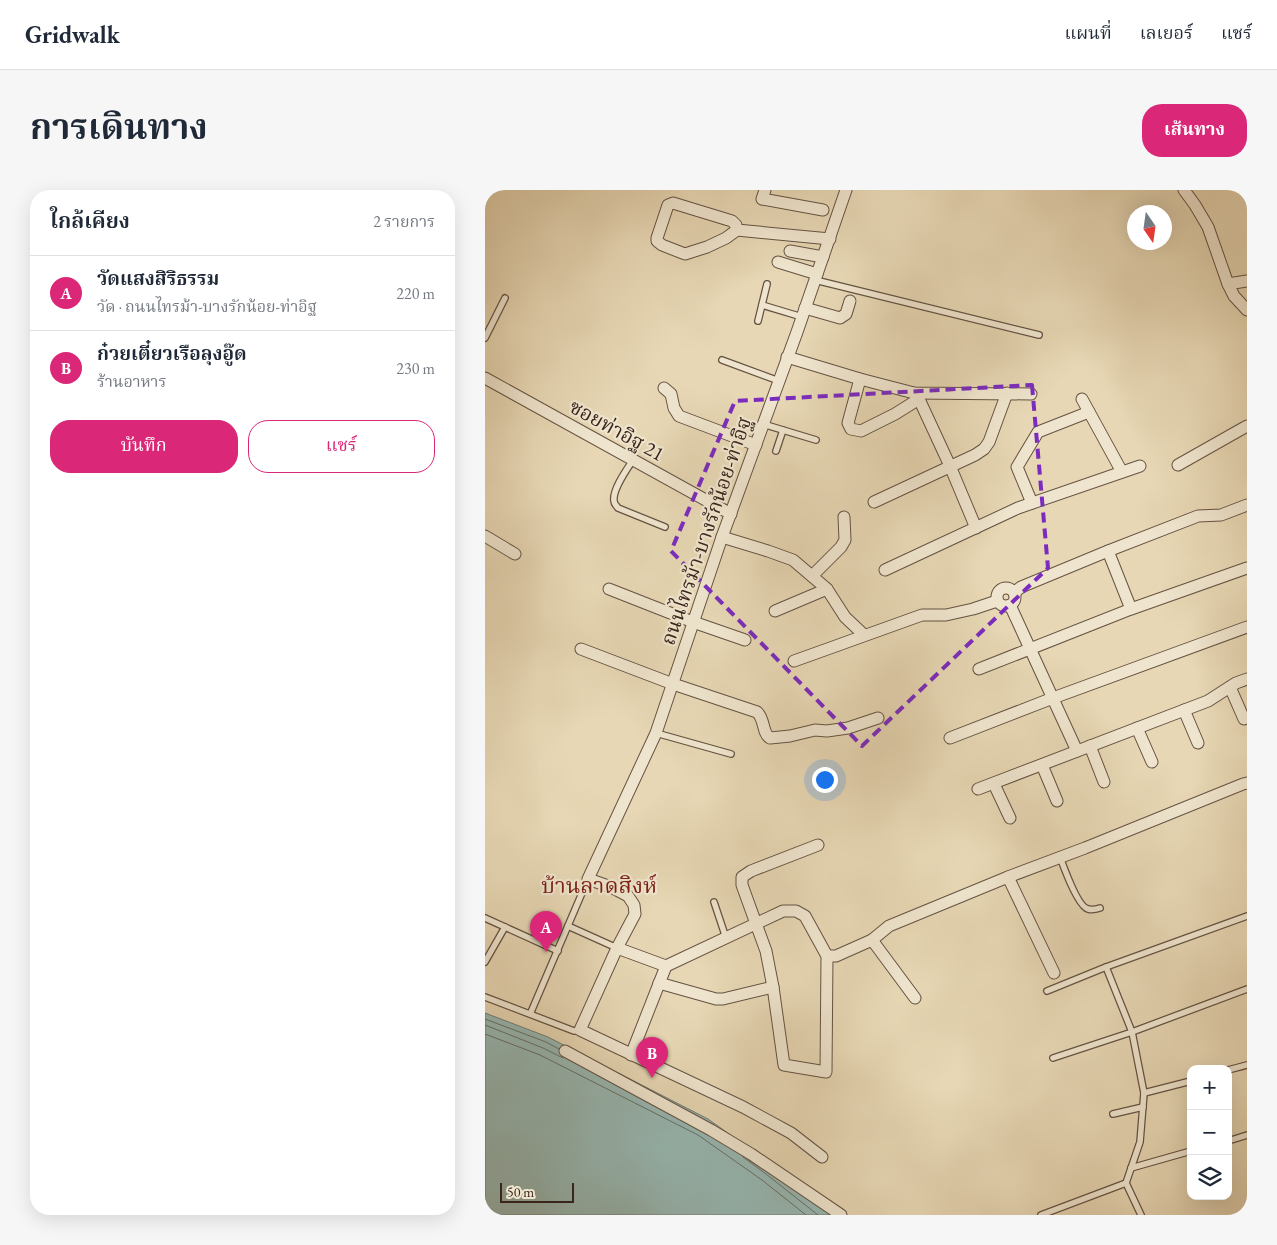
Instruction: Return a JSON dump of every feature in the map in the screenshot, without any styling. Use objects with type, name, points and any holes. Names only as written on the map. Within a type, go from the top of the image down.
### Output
[{"type":"street","points":[[765,190],[762,199],[823,210]]},
{"type":"street","name":"ถนนไทรม้า-บางรักน้อย-ท่าอิฐ","points":[[588,879],[656,733],[722,537],[846,190]]},
{"type":"street","points":[[1184,190],[1208,226],[1234,296],[1247,310]]},
{"type":"street","points":[[737,230],[732,221],[673,203],[668,205],[657,241],[662,246],[685,254],[707,247],[726,238],[737,230],[830,239]]},
{"type":"street","points":[[790,251],[823,257]]},
{"type":"street","points":[[778,262],[816,277]]},
{"type":"street","points":[[1228,284],[1247,281]]},
{"type":"street","points":[[803,312],[840,318],[846,314],[850,301]]},
{"type":"street","points":[[787,357],[917,396],[1031,394]]},
{"type":"street","name":"ซอยท่าอิฐ 21","points":[[485,378],[731,514]]},
{"type":"street","points":[[860,379],[848,423],[851,429],[861,431],[895,414],[917,396]]},
{"type":"street","points":[[665,388],[671,394],[674,408],[679,416],[756,445]]},
{"type":"street","points":[[874,502],[984,449],[989,442],[1007,393]]},
{"type":"street","points":[[917,396],[976,528]]},
{"type":"street","points":[[1082,399],[1122,472]]},
{"type":"street","points":[[1032,503],[1017,467],[1038,432],[1089,412]]},
{"type":"street","points":[[1178,465],[1247,426]]},
{"type":"street","points":[[885,570],[1018,508],[1141,466]]},
{"type":"street","points":[[1014,593],[1021,587],[1198,516],[1221,515],[1246,509]]},
{"type":"street","points":[[812,576],[845,540],[844,517]]},
{"type":"street","points":[[485,536],[515,554]]},
{"type":"street","points":[[722,537],[793,560],[827,588],[845,617],[863,635]]},
{"type":"street","points":[[1108,551],[1131,609]]},
{"type":"street","points":[[979,669],[1131,609],[1247,568]]},
{"type":"street","points":[[775,611],[827,588]]},
{"type":"street","points":[[1009,588],[1014,593],[1014,600],[1010,605],[1004,606],[997,601],[997,593],[1001,589],[1009,588]]},
{"type":"street","points":[[609,589],[745,640]]},
{"type":"street","points":[[794,661],[922,614],[946,615],[997,601]]},
{"type":"street","points":[[1010,605],[1077,752]]},
{"type":"street","points":[[950,738],[1247,627]]},
{"type":"street","points":[[581,649],[673,684],[757,712],[761,717],[766,735],[771,738],[815,730],[827,731],[848,728],[878,718]]},
{"type":"street","points":[[978,790],[1208,701],[1247,679]]},
{"type":"street","points":[[1230,687],[1244,719]]},
{"type":"street","points":[[1184,710],[1198,743]]},
{"type":"street","points":[[1137,728],[1152,762]]},
{"type":"street","points":[[1090,746],[1104,782]]},
{"type":"street","points":[[1042,765],[1057,801]]},
{"type":"street","points":[[827,956],[836,956],[872,940],[889,926],[1247,783]]},
{"type":"street","points":[[995,784],[1009,818]]},
{"type":"street","points":[[631,1055],[666,966],[726,938],[757,924],[783,912],[796,910],[805,916],[827,956],[826,1072],[784,1065],[766,951],[757,924],[743,884],[743,877],[751,871],[817,845]]},
{"type":"street","points":[[1008,877],[1054,973]]},
{"type":"street","points":[[588,879],[611,887],[628,896],[635,905],[635,914],[617,948],[580,1030],[743,1107],[791,1133],[823,1157]]},
{"type":"street","points":[[872,940],[915,998]]},
{"type":"street","points":[[617,948],[666,966]]},
{"type":"street","points":[[659,983],[716,999],[773,987]]},
{"type":"street","points":[[565,1051],[711,1130],[751,1154],[841,1215]]},
{"type":"lane","points":[[816,277],[1039,335]]},
{"type":"lane","points":[[758,322],[767,284]]},
{"type":"lane","points":[[485,338],[505,298]]},
{"type":"lane","points":[[762,304],[803,312]]},
{"type":"lane","points":[[722,360],[779,381]]},
{"type":"lane","points":[[763,424],[816,440]]},
{"type":"lane","points":[[776,451],[783,430]]},
{"type":"lane","points":[[633,460],[619,482],[614,496],[614,503],[618,508],[665,527]]},
{"type":"lane","points":[[656,733],[731,754]]},
{"type":"lane","points":[[1059,857],[1078,900],[1089,910],[1100,908]]},
{"type":"lane","points":[[531,1012],[588,879]]},
{"type":"lane","points":[[714,902],[726,938]]},
{"type":"lane","points":[[1047,991],[1106,967],[1247,916]]},
{"type":"lane","points":[[485,918],[558,951]]},
{"type":"lane","points":[[568,926],[617,948]]},
{"type":"lane","points":[[485,962],[505,927]]},
{"type":"lane","points":[[1106,967],[1132,1032],[1144,1093],[1140,1142],[1126,1182],[1141,1215]]},
{"type":"lane","points":[[1053,1058],[1132,1032],[1247,989]]},
{"type":"lane","points":[[485,996],[574,1030],[580,1030]]},
{"type":"lane","points":[[1232,1069],[1247,1065]]},
{"type":"lane","points":[[1144,1093],[1187,1082]]},
{"type":"lane","points":[[1113,1114],[1143,1106]]},
{"type":"lane","points":[[1232,1139],[1247,1135]]},
{"type":"lane","points":[[1131,1168],[1187,1152]]},
{"type":"lane","points":[[1041,1215],[1126,1182]]},
{"type":"highlighted area","points":[[1032,385],[1048,568],[862,746],[671,551],[735,401]]},
{"type":"water","points":[[485,1013],[548,1037],[708,1119],[773,1165],[837,1215],[485,1215]]},
{"type":"place","name":"วัดแสงสิริธรรม","points":[[546,952]]},
{"type":"place","name":"ก๋วยเตี๋ยวเรือลุงอู๊ด","points":[[652,1078]]},
{"type":"district","name":"บ้านลาดสิงห์","points":[[599,885]]}]
